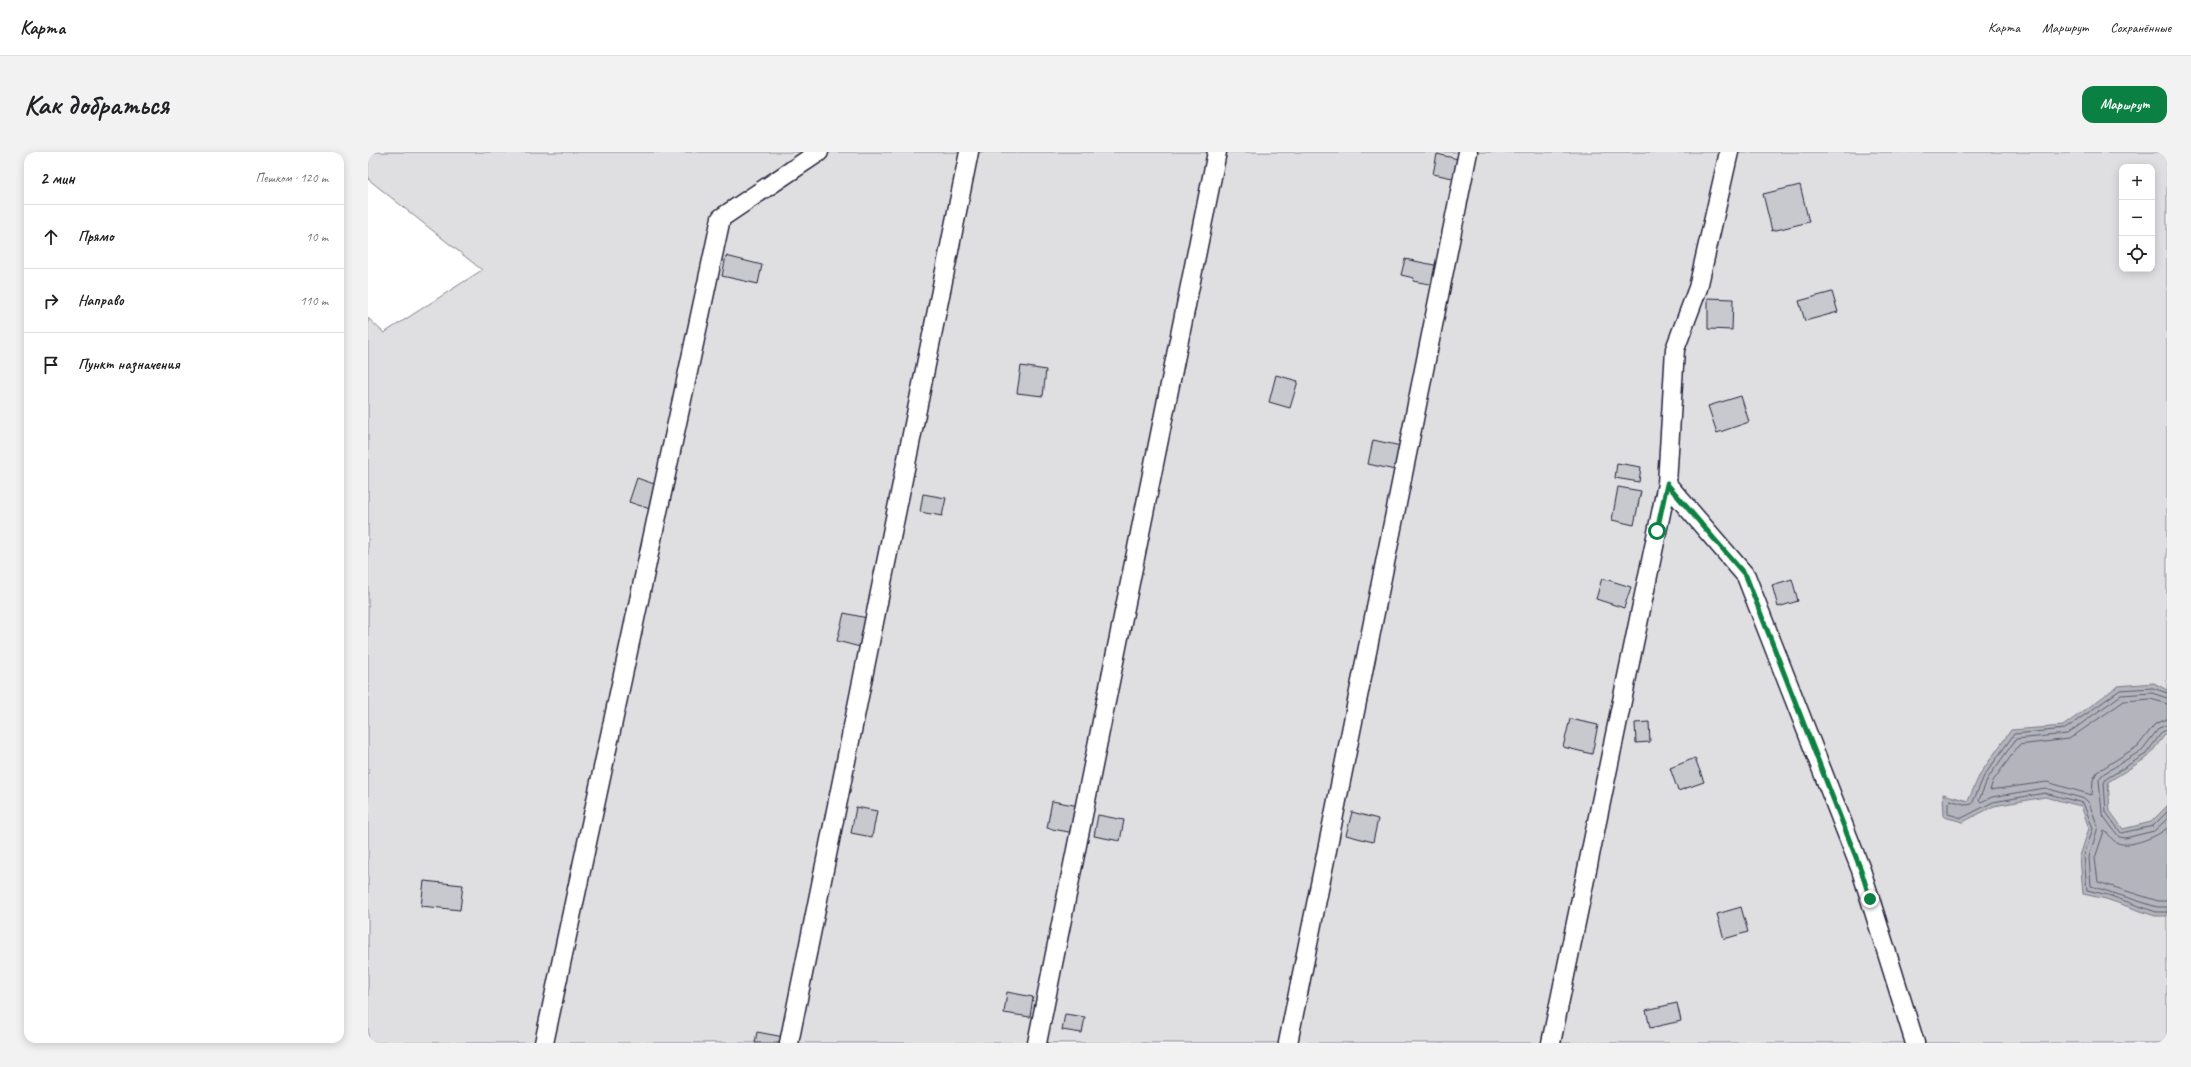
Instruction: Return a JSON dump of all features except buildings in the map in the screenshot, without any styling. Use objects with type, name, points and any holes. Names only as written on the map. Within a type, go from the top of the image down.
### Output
[{"type":"lane","points":[[544,1043],[721,218],[819,152]]},
{"type":"lane","points":[[789,1043],[969,152]]},
{"type":"lane","points":[[1037,1043],[1217,152]]},
{"type":"lane","points":[[1288,1043],[1468,152]]},
{"type":"lane","points":[[1551,1043],[1667,484],[1675,349],[1698,288],[1729,152]]},
{"type":"lane","points":[[1667,484],[1746,576],[1861,870],[1915,1043]]},
{"type":"shaded area","points":[[368,152],[2167,152],[2167,1043],[368,1043],[368,318],[384,333],[482,270],[368,179]]},
{"type":"water","points":[[2154,683],[2167,690],[2167,732],[2148,757],[2108,782],[2110,811],[2123,829],[2151,822],[2167,806],[2167,916],[2155,916],[2106,899],[2083,894],[2080,856],[2089,828],[2081,806],[2045,797],[1994,806],[1963,822],[1944,817],[1943,794],[1968,801],[1980,774],[2011,730],[2063,726],[2118,686]]},
{"type":"route","points":[[1657,531],[1667,484],[1746,576],[1861,870],[1870,899]]}]
